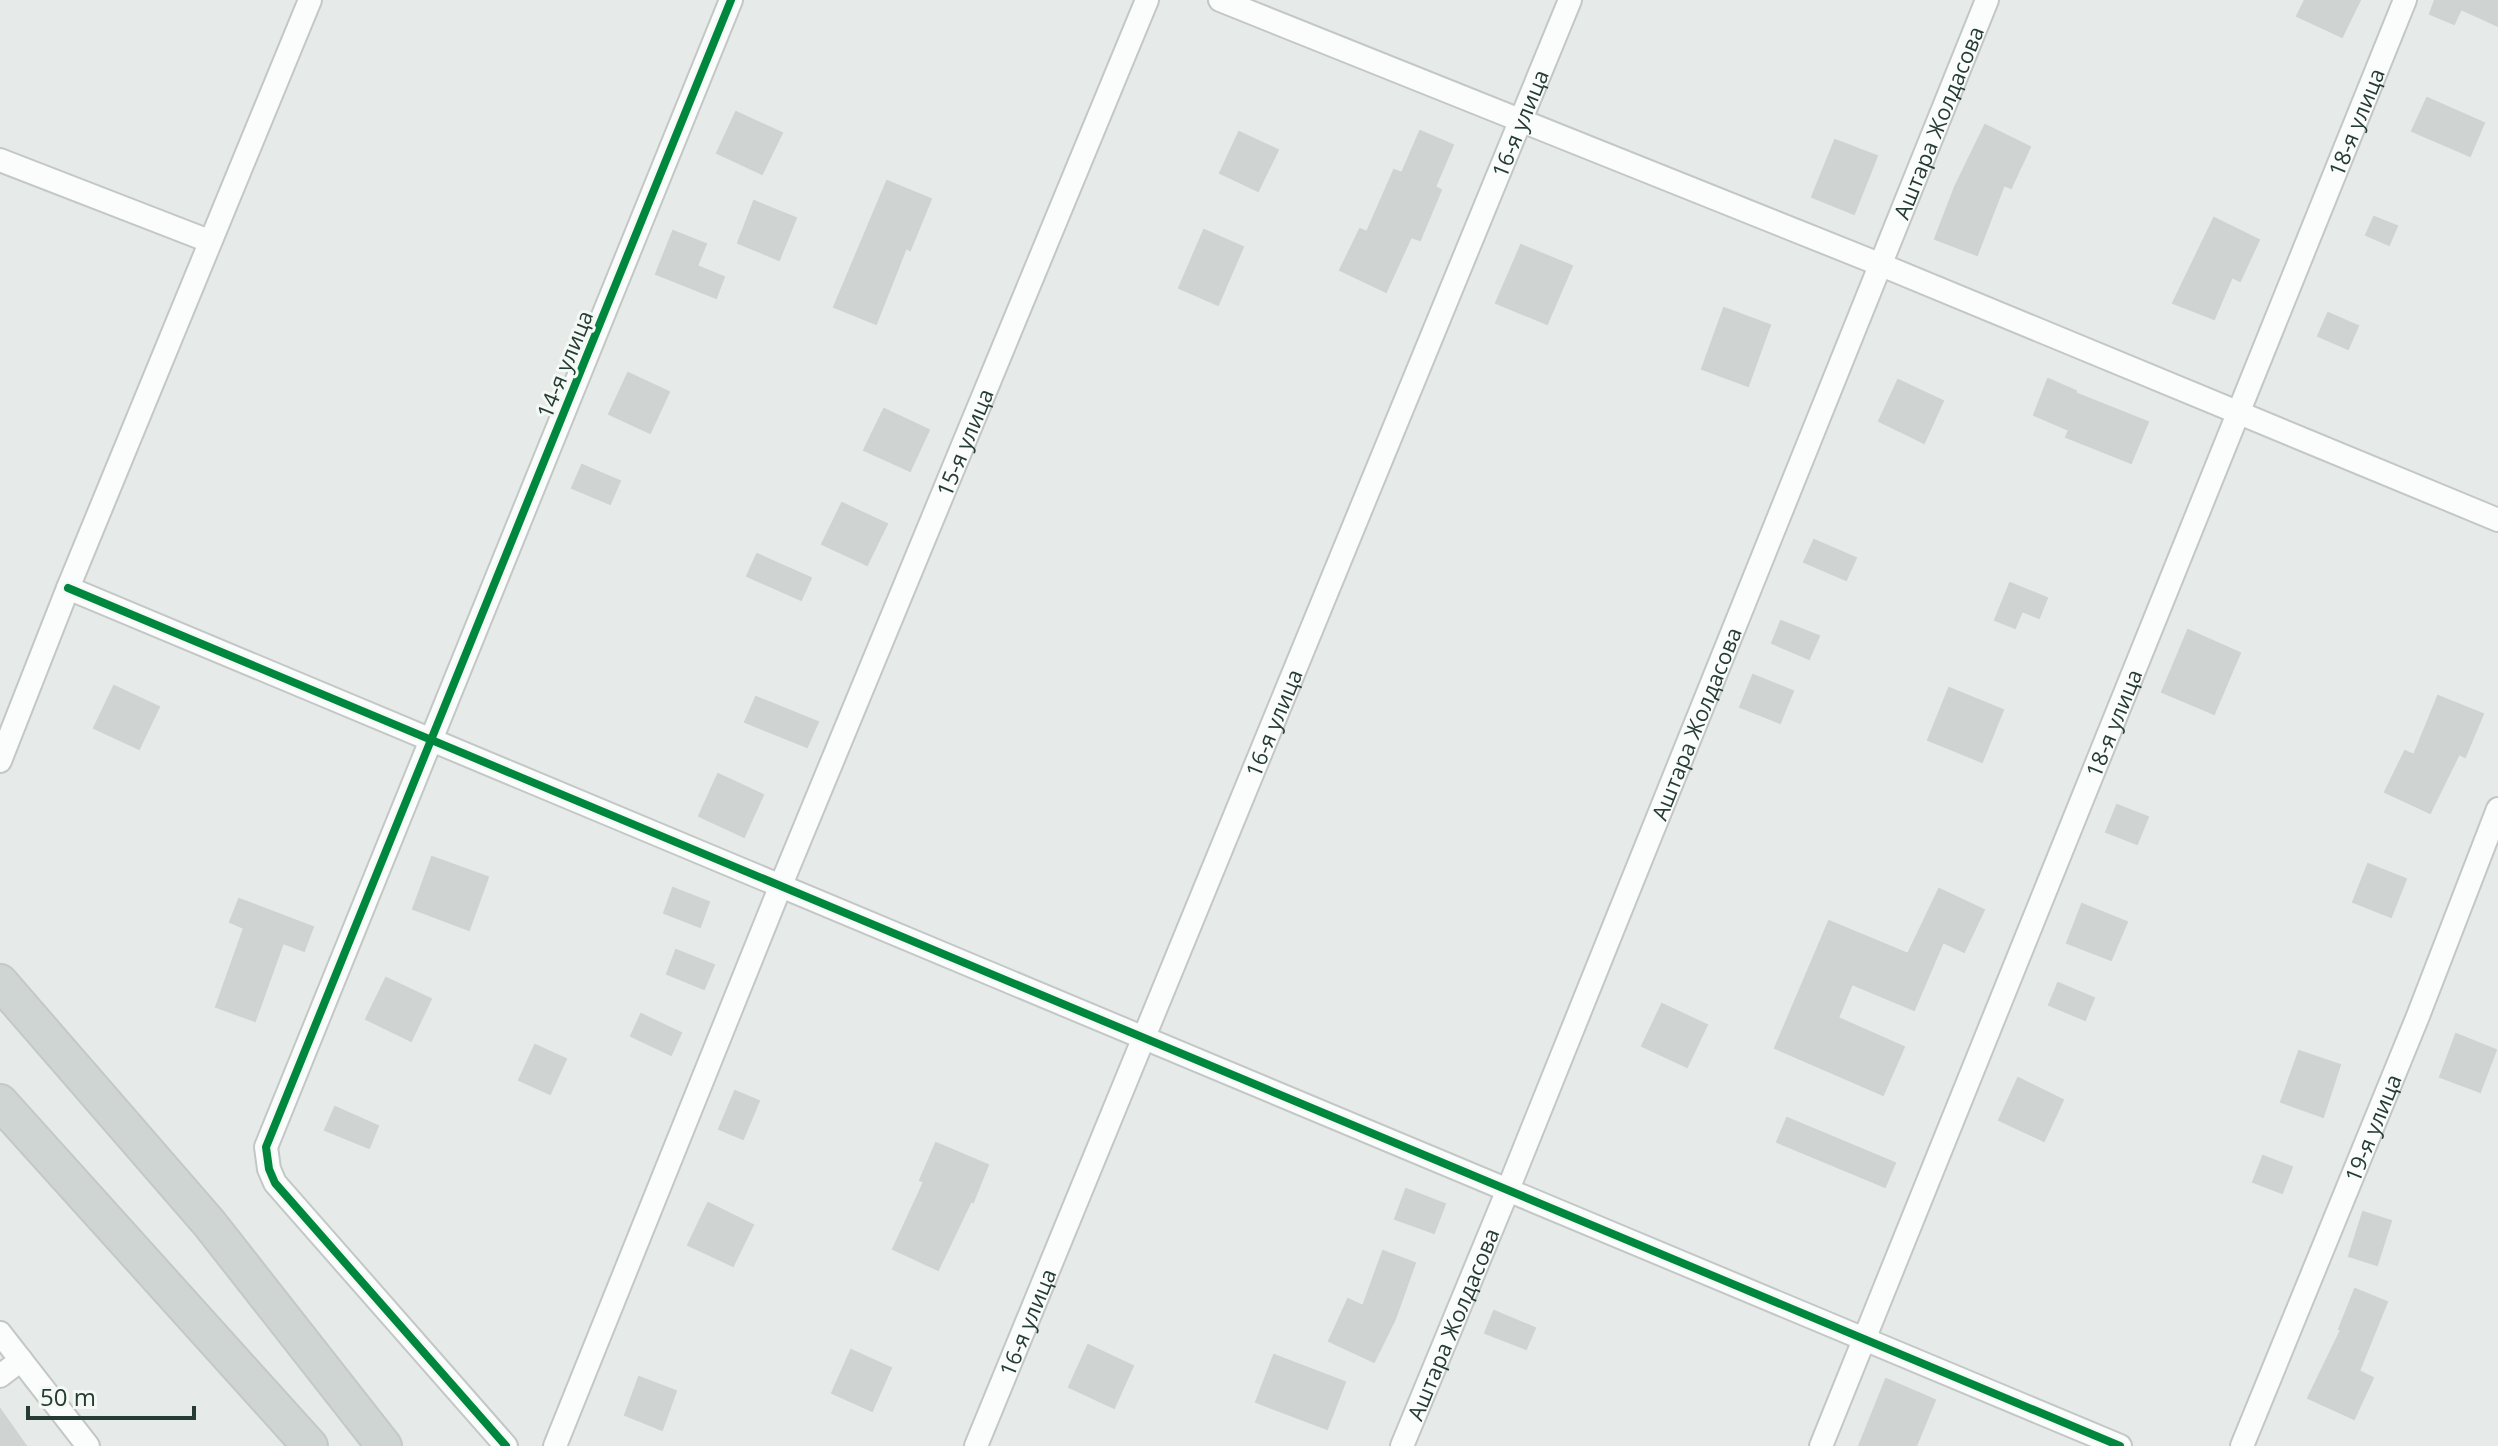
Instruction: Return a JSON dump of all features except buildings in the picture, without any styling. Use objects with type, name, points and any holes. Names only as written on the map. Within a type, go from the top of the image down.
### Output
[{"type":"main road","points":[[0,982],[209,1223],[384,1446]]},
{"type":"main road","points":[[0,1102],[310,1446]]},
{"type":"street","points":[[0,761],[209,241],[310,0]]},
{"type":"street","name":"14-я улица","points":[[506,1446],[275,1183],[266,1155],[273,1128],[731,0]]},
{"type":"street","name":"15-я улица","points":[[555,1446],[781,885],[1147,0]]},
{"type":"street","points":[[1220,0],[1879,264],[2498,520]]},
{"type":"street","name":"16-я улица","points":[[976,1446],[1570,0]]},
{"type":"street","name":"Аштара Жолдасова","points":[[1402,1446],[1987,0]]},
{"type":"street","name":"18-я улица","points":[[1821,1446],[2405,0]]},
{"type":"street","points":[[0,160],[209,241]]},
{"type":"street","points":[[68,588],[2120,1446]]},
{"type":"street","name":"19-я улица","points":[[2242,1446],[2418,1016],[2498,809]]},
{"type":"street","points":[[0,1333],[88,1446]]},
{"type":"street","points":[[0,1376],[21,1360]]},
{"type":"cycle path","points":[[506,1446],[275,1183],[269,1169],[266,1147],[731,0]]},
{"type":"cycle path","points":[[68,588],[2120,1446]]}]
